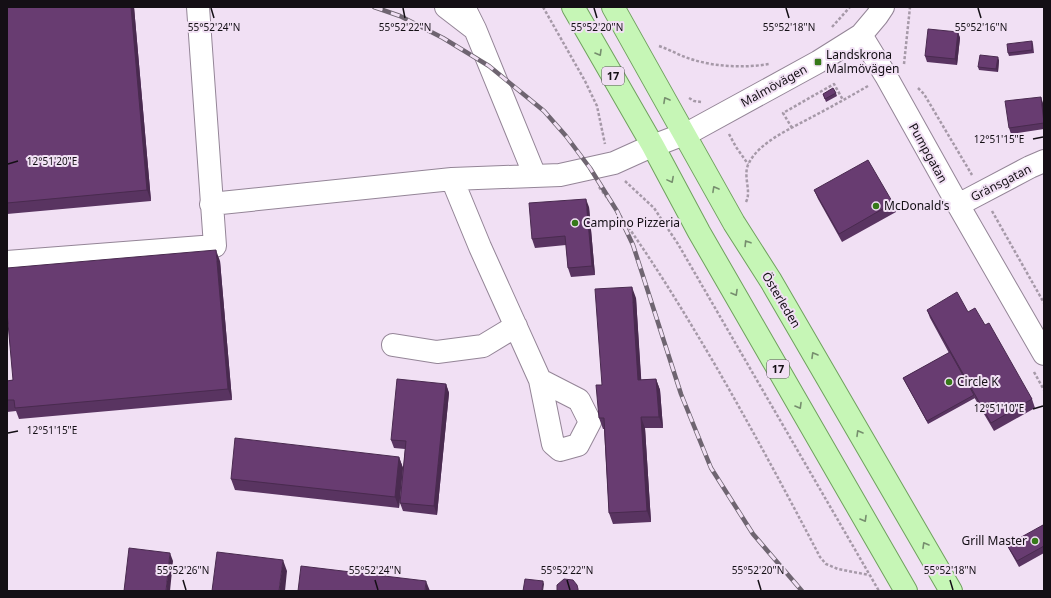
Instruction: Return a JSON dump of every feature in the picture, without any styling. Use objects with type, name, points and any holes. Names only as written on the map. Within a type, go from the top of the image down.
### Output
[{"type":"main road","name":"17","points":[[573,7],[699,232],[906,591]]},
{"type":"main road","name":"Österleden","points":[[613,7],[729,215],[774,287],[951,591]]},
{"type":"street","points":[[7,262],[215,246],[198,7]]},
{"type":"street","points":[[446,7],[475,29]]},
{"type":"street","points":[[464,7],[475,29],[535,176]]},
{"type":"street","name":"Malmövägen","points":[[211,204],[452,179],[560,175],[614,164],[652,146],[685,134],[721,116],[811,66],[861,35],[877,16],[882,7]]},
{"type":"street","name":"Pumpgatan","points":[[861,35],[886,76],[1044,354]]},
{"type":"street","name":"Gränsgatan","points":[[958,205],[1030,167],[1044,162]]},
{"type":"street","points":[[452,179],[480,247],[540,380]]},
{"type":"street","points":[[393,345],[437,352],[483,346],[516,326]]},
{"type":"path","points":[[543,7],[585,81],[597,106],[603,141],[614,164],[624,180],[654,208],[678,244],[879,591]]},
{"type":"path","points":[[898,68],[904,65],[910,7]]},
{"type":"path","points":[[654,44],[692,60],[711,64],[760,65],[776,62]]},
{"type":"path","points":[[792,128],[784,112],[834,84],[843,100]]},
{"type":"path","points":[[729,215],[742,207],[748,198],[746,175],[748,164],[755,153],[766,144],[792,128],[871,84]]},
{"type":"path","points":[[585,169],[643,248],[696,332],[747,421],[820,557],[826,564],[838,569],[870,575]]},
{"type":"path","points":[[678,244],[699,232]]},
{"type":"building","points":[[7,7],[131,7],[147,190],[7,203]]},
{"type":"building","points":[[928,29],[958,32],[955,59],[925,56]]},
{"type":"building","points":[[1032,41],[1032,50],[1008,53],[1007,44]]},
{"type":"building","points":[[980,55],[998,57],[996,69],[978,67]]},
{"type":"building","points":[[833,88],[836,93],[825,99],[823,94]]},
{"type":"building","points":[[1041,97],[1044,123],[1009,128],[1005,101]]},
{"type":"building","points":[[868,160],[893,203],[839,234],[814,190]]},
{"type":"building","points":[[586,199],[592,266],[568,268],[565,236],[532,239],[529,203]]},
{"type":"building","points":[[216,250],[228,389],[15,408],[14,400],[7,400],[7,381],[13,380],[7,312],[7,268]]},
{"type":"building","points":[[632,287],[638,380],[656,379],[659,417],[641,417],[647,511],[609,513],[604,418],[599,418],[596,385],[602,385],[595,289]]},
{"type":"building","points":[[957,292],[968,312],[975,308],[985,325],[989,323],[1032,399],[991,423],[927,310]]},
{"type":"building","points":[[950,352],[974,395],[927,421],[903,378]]},
{"type":"building","points":[[397,379],[446,384],[434,506],[400,503],[406,441],[391,440]]},
{"type":"building","points":[[235,438],[399,457],[395,497],[231,479]]},
{"type":"building","name":"Grill Master","points":[[1043,525],[1044,546],[1017,561],[1007,545]]},
{"type":"building","points":[[129,548],[170,553],[166,591],[124,591]]},
{"type":"building","points":[[217,552],[283,560],[279,591],[212,591]]},
{"type":"building","points":[[301,566],[426,581],[425,591],[298,591]]},
{"type":"building","points":[[525,579],[543,581],[542,591],[523,591]]},
{"type":"building","points":[[564,579],[573,580],[577,585],[578,591],[557,591],[557,585]]},
{"type":"railway","points":[[374,7],[400,16],[443,38],[489,66],[544,111],[566,136],[590,168],[617,211],[633,245],[681,394],[711,468],[753,534],[802,591]]},
{"type":"place","name":"Landskrona Malmövägen","points":[[818,62]]},
{"type":"place","name":"McDonald's","points":[[876,206]]},
{"type":"place","name":"Campino Pizzeria","points":[[575,223]]},
{"type":"place","name":"Circle K","points":[[949,382]]},
{"type":"place","name":"Grill Master","points":[[1035,541]]}]
